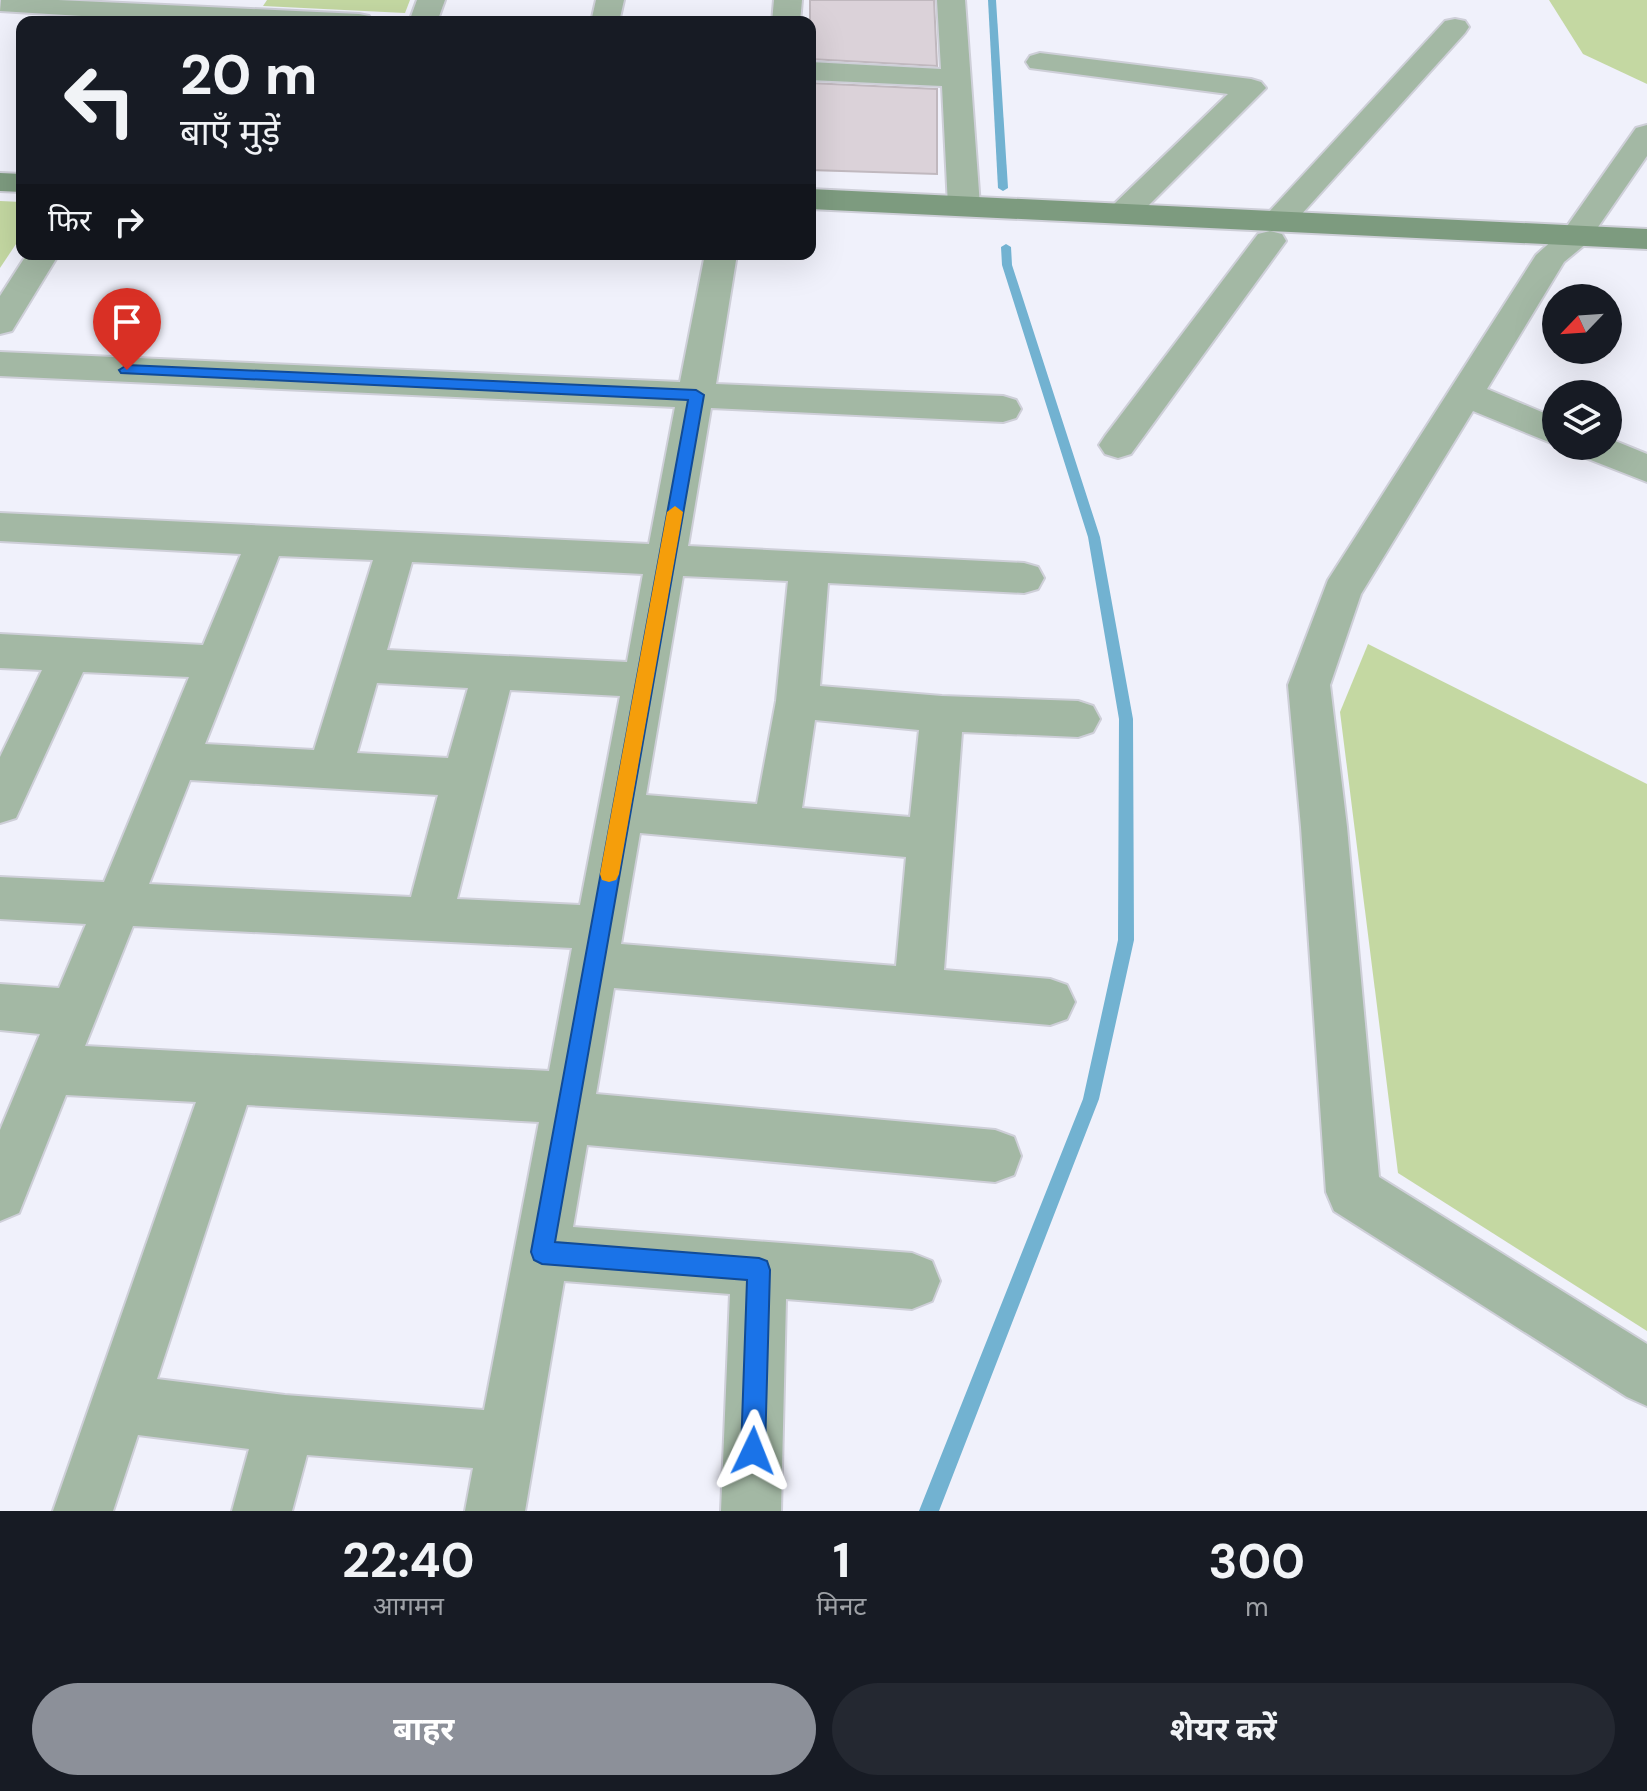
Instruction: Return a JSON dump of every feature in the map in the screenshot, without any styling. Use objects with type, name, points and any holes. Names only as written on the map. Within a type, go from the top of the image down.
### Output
[{"type":"street","points":[[14,0],[10,6],[247,8],[311,16]]},
{"type":"street","points":[[951,0],[964,206]]},
{"type":"street","points":[[1118,445],[1274,231],[1455,27]]},
{"type":"street","points":[[1040,62],[1251,88],[1123,213]]},
{"type":"street","points":[[816,71],[956,78]]},
{"type":"street","points":[[1647,134],[1564,245],[1465,394],[1342,591],[1309,685],[1324,827],[1353,1192],[1647,1377]]},
{"type":"street","points":[[816,199],[1123,213],[1274,231]]},
{"type":"street","points":[[816,220],[1274,231],[1564,245],[1647,259]]},
{"type":"street","points":[[1564,245],[1647,239]]},
{"type":"street","points":[[0,323],[39,260]]},
{"type":"street","points":[[495,1511],[720,260]]},
{"type":"street","points":[[0,364],[1003,409]]},
{"type":"street","points":[[1465,394],[1542,426]]},
{"type":"street","points":[[1622,459],[1647,469]]},
{"type":"street","points":[[6,538],[266,540],[1024,578]]},
{"type":"street","points":[[3,1180],[52,1069],[72,1013],[266,540]]},
{"type":"street","points":[[330,770],[397,547]]},
{"type":"street","points":[[776,827],[797,701],[809,567]]},
{"type":"street","points":[[0,651],[217,662]]},
{"type":"street","points":[[0,804],[11,758],[71,653]]},
{"type":"street","points":[[362,665],[645,680]]},
{"type":"street","points":[[428,921],[493,672]]},
{"type":"street","points":[[797,701],[942,714],[1078,719]]},
{"type":"street","points":[[918,989],[942,714]]},
{"type":"street","points":[[176,761],[466,778]]},
{"type":"street","points":[[620,812],[930,839]]},
{"type":"street","points":[[0,898],[428,921],[918,989],[1050,1002]]},
{"type":"street","points":[[0,1007],[72,1013]]},
{"type":"street","points":[[52,1069],[230,1079],[568,1108],[995,1156]]},
{"type":"street","points":[[83,1511],[230,1079]]},
{"type":"street","points":[[542,1252],[912,1281]]},
{"type":"street","points":[[751,1511],[759,1270]]},
{"type":"street","points":[[120,1404],[285,1424],[508,1441]]},
{"type":"street","points":[[262,1511],[285,1424]]},
{"type":"green space","points":[[267,0],[410,0],[405,13],[263,6]]},
{"type":"green space","points":[[1549,0],[1647,0],[1647,84],[1583,54]]},
{"type":"green space","points":[[0,201],[16,202],[16,244],[0,268]]},
{"type":"green space","points":[[1368,644],[1647,784],[1647,1331],[1398,1173],[1340,712]]},
{"type":"building","points":[[810,0],[934,0],[937,66],[816,59],[816,16],[810,16]]},
{"type":"building","points":[[816,83],[937,89],[937,174],[816,170]]},
{"type":"waterway","points":[[992,0],[1003,188]]},
{"type":"waterway","points":[[929,1511],[1091,1099],[1126,940],[1126,719],[1094,537],[1007,265],[1006,247]]},
{"type":"slow traffic","points":[[609,874],[675,512]]},
{"type":"route","points":[[127,370],[696,395],[542,1252],[759,1270],[753,1451]]}]
